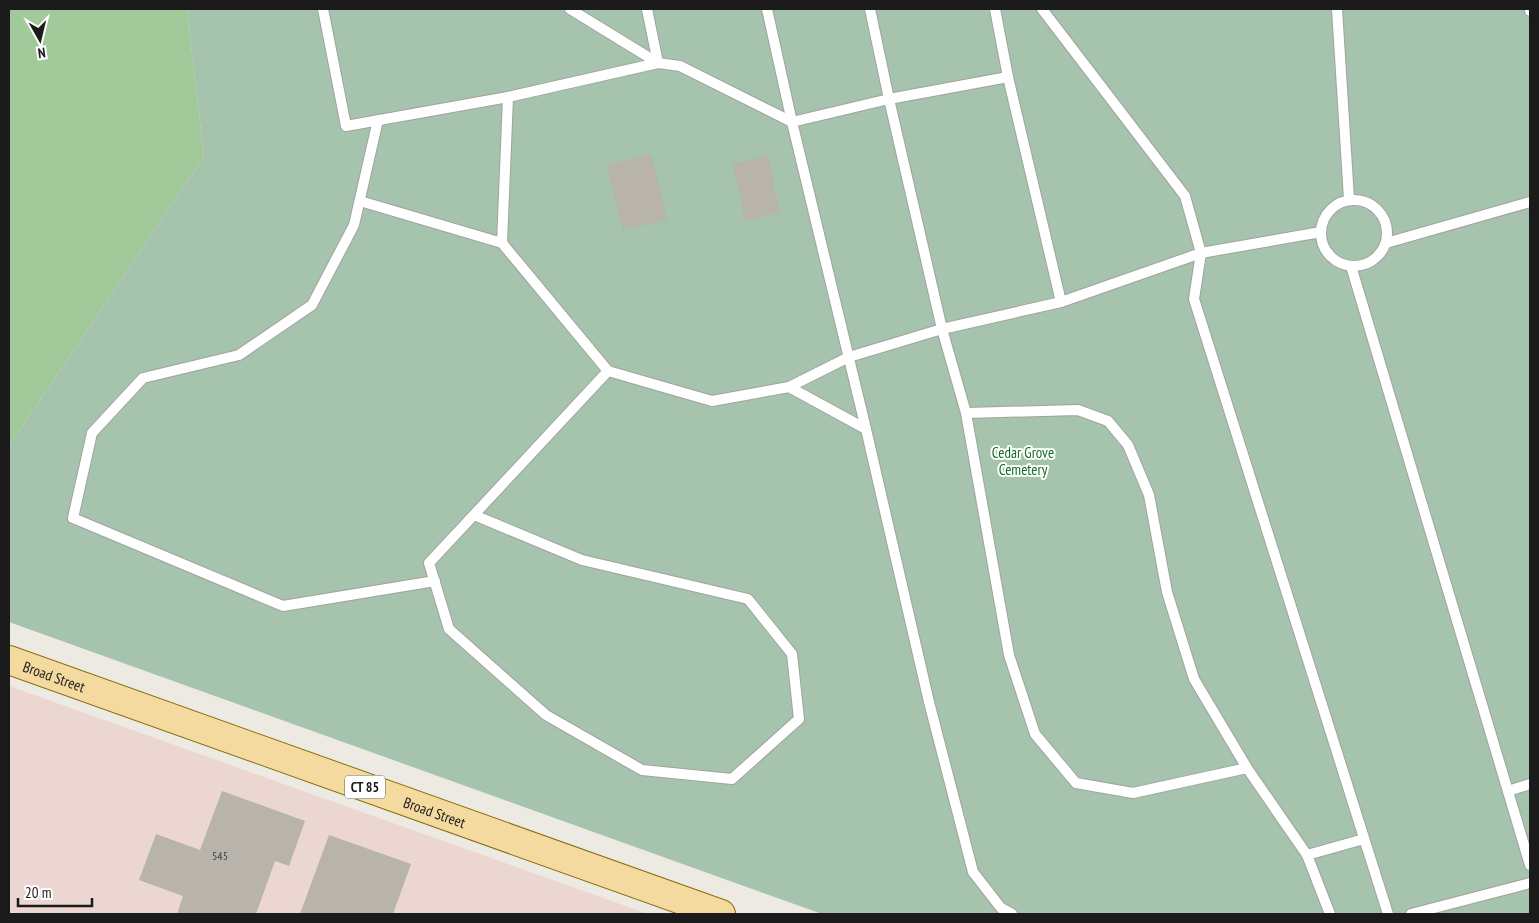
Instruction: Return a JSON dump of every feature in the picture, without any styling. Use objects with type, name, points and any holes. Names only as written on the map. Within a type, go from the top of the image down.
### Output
[{"type":"main road","name":"Broad Street","points":[[9,660],[721,914]]},
{"type":"lane","points":[[323,9],[346,126],[508,97],[658,63],[680,66],[792,122],[889,99],[1008,77]]},
{"type":"lane","points":[[570,9],[658,63]]},
{"type":"lane","points":[[647,9],[658,63]]},
{"type":"lane","points":[[767,9],[929,702],[973,872],[1001,908],[1012,914]]},
{"type":"lane","points":[[870,9],[942,329],[966,413],[1009,655],[1036,734],[1076,783],[1133,793],[1247,768]]},
{"type":"lane","points":[[995,9],[1008,77],[1061,302]]},
{"type":"lane","points":[[1042,9],[1185,196],[1201,253],[1194,299],[1388,914]]},
{"type":"lane","points":[[1337,9],[1349,200]]},
{"type":"lane","points":[[502,242],[508,97]]},
{"type":"lane","points":[[378,120],[354,225],[312,305],[239,354],[143,378],[92,433],[73,518],[283,606],[435,580]]},
{"type":"lane","points":[[1349,200],[1371,203],[1386,220],[1388,231],[1386,243],[1381,253],[1363,265],[1351,266],[1333,259],[1326,252],[1320,232],[1322,223],[1332,208],[1340,202],[1349,200]]},
{"type":"lane","points":[[360,201],[502,242],[608,371],[712,401],[789,387],[849,357],[942,329],[1061,302],[1201,253],[1320,232]]},
{"type":"lane","points":[[1386,243],[1530,202]]},
{"type":"lane","points":[[1351,266],[1530,865]]},
{"type":"lane","points":[[474,515],[582,560],[748,599],[792,654],[799,720],[732,779],[642,770],[546,715],[449,629],[429,563],[608,371]]},
{"type":"lane","points":[[789,387],[866,429]]},
{"type":"lane","points":[[966,413],[1078,410],[1108,421],[1128,445],[1149,495],[1167,592],[1194,679],[1247,768],[1307,855],[1330,914]]},
{"type":"lane","points":[[1508,791],[1530,784]]},
{"type":"lane","points":[[1307,855],[1364,839]]},
{"type":"lane","points":[[1411,914],[1530,883]]},
{"type":"shaded area","points":[[9,686],[648,914],[9,914]]},
{"type":"green space","points":[[9,9],[187,9],[204,157],[9,446]]},
{"type":"green space","name":"Cedar Grove Cemetery","points":[[187,9],[1530,9],[1530,914],[822,914],[9,622],[9,446],[204,157]]},
{"type":"building","points":[[651,154],[667,220],[623,230],[607,165]]},
{"type":"building","points":[[768,156],[780,213],[745,221],[733,164]]},
{"type":"building","points":[[222,791],[305,821],[289,866],[275,861],[256,914],[177,914],[183,896],[139,880],[156,834],[200,850]]},
{"type":"building","points":[[329,835],[411,864],[393,914],[300,914]]}]
